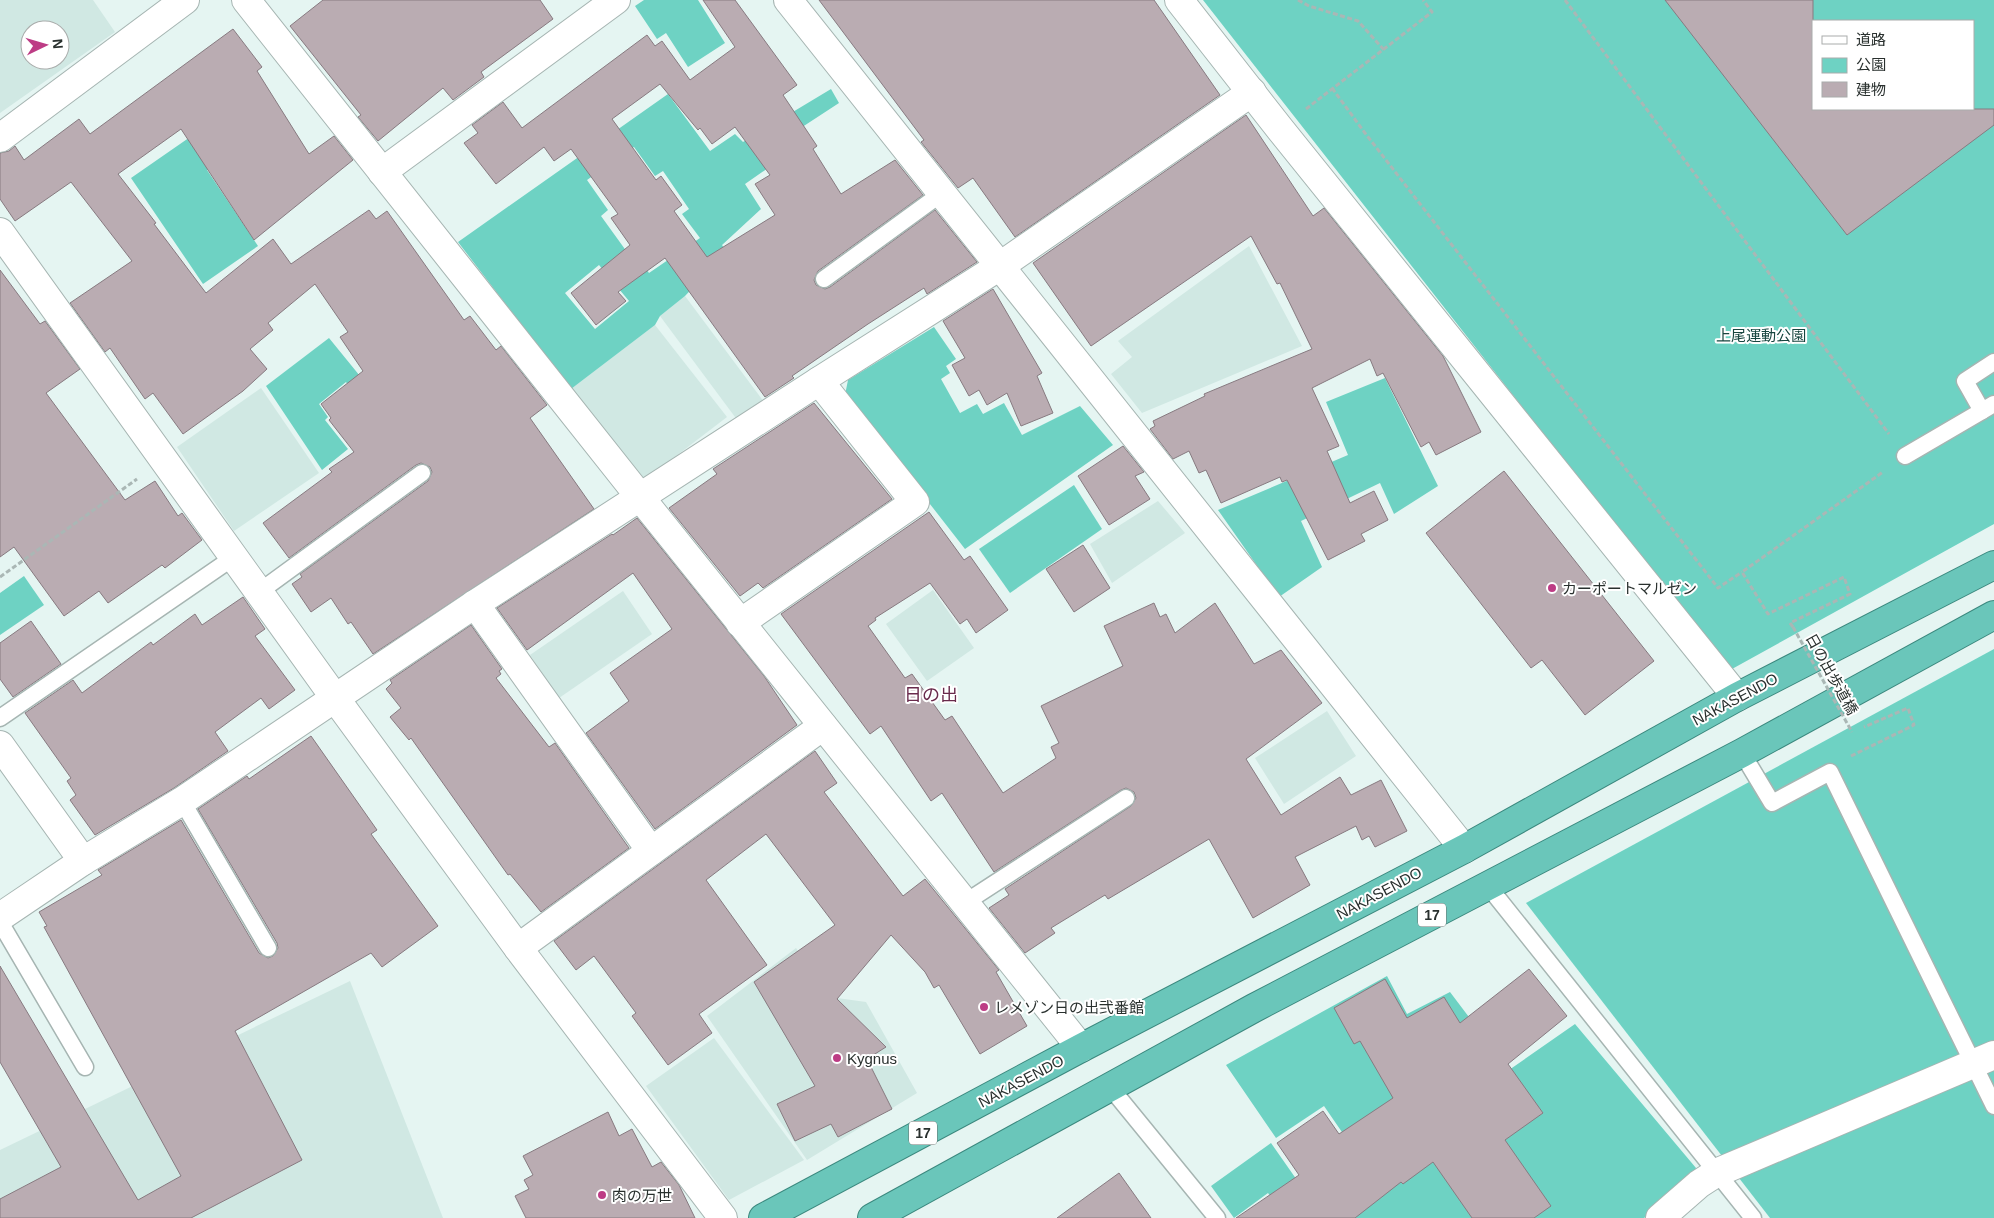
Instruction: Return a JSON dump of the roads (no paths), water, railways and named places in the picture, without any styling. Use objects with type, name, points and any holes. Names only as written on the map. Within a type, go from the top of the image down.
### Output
[{"type":"highway","name":"NAKASENDO","points":[[763,1218],[1081,1048],[1464,849],[1737,697],[1994,565]]},
{"type":"highway","name":"17","points":[[872,1218],[1254,1008],[1742,753],[1994,615]]},
{"type":"street","points":[[0,138],[185,0]]},
{"type":"street","points":[[246,0],[640,498],[966,902],[1081,1048]]},
{"type":"street","points":[[382,172],[616,0]]},
{"type":"street","points":[[788,0],[1464,849]]},
{"type":"street","points":[[1179,0],[1280,129],[1737,697]]},
{"type":"street","points":[[0,917],[83,861],[182,800],[475,604],[1000,266],[1252,92]]},
{"type":"street","points":[[0,232],[335,698],[518,948],[723,1218]]},
{"type":"street","points":[[740,623],[915,502],[819,381]]},
{"type":"street","points":[[475,604],[651,851]]},
{"type":"street","points":[[518,948],[823,726]]},
{"type":"street","points":[[0,745],[83,861]]},
{"type":"street","points":[[1660,1218],[1699,1184],[1716,1173],[1983,1060]]},
{"type":"lane","points":[[824,279],[942,193]]},
{"type":"lane","points":[[1905,456],[1988,407],[1965,381],[1994,362]]},
{"type":"lane","points":[[259,592],[422,473]]},
{"type":"lane","points":[[0,718],[234,557]]},
{"type":"lane","points":[[1742,753],[1772,803],[1830,772],[1983,1060],[1994,1106]]},
{"type":"lane","points":[[966,902],[1126,798]]},
{"type":"lane","points":[[182,800],[268,948]]},
{"type":"lane","points":[[1488,886],[1753,1218]]},
{"type":"lane","points":[[0,922],[85,1067]]},
{"type":"lane","points":[[1110,1087],[1216,1218]]},
{"type":"place","name":"カーポートマルゼン","points":[[1552,588]]},
{"type":"place","name":"レメゾン日の出弐番館","points":[[984,1007]]},
{"type":"place","name":"Kygnus","points":[[837,1058]]},
{"type":"place","name":"肉の万世","points":[[602,1195]]},
{"type":"district","name":"日の出","points":[[931,695]]},
{"type":"park label","name":"上尾運動公園","points":[[1761,335]]}]
